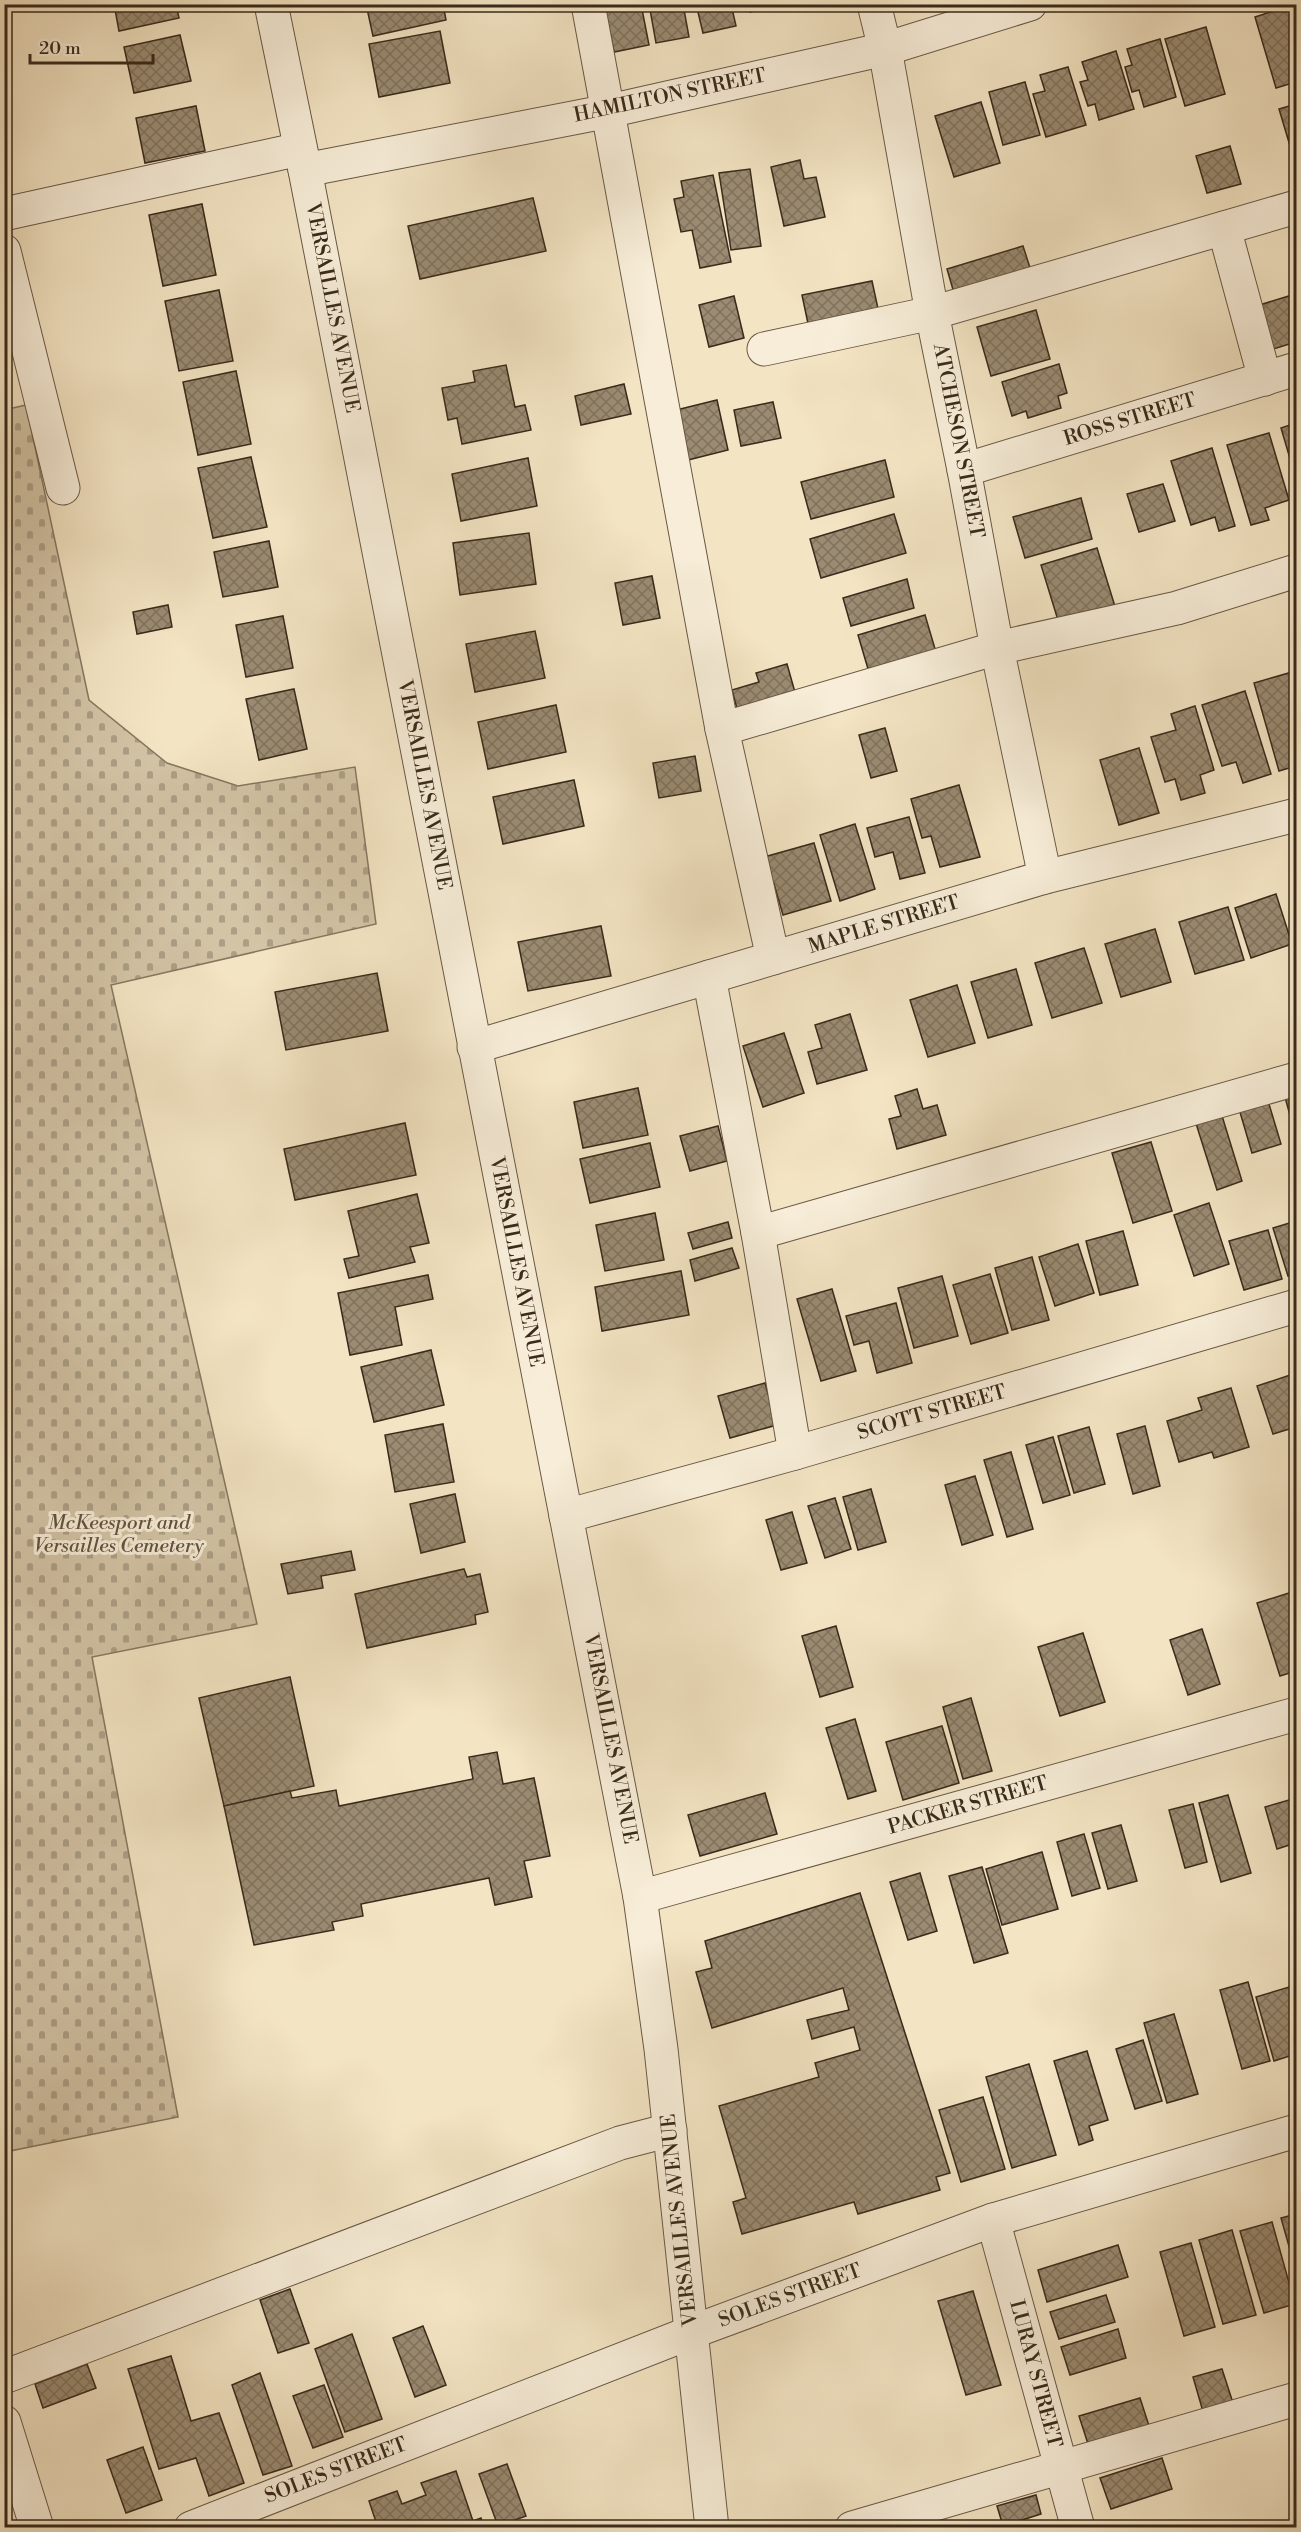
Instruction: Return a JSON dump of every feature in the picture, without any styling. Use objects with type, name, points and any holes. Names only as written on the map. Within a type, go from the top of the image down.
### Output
[{"type":"street","name":"VERSAILLES AVENUE","points":[[271,4],[640,1897],[670,2130],[712,2528]]},
{"type":"street","points":[[588,4],[722,729],[773,958]]},
{"type":"street","name":"ATCHESON STREET","points":[[874,4],[885,49],[932,313],[997,648],[1045,877]]},
{"type":"street","name":"HAMILTON STREET","points":[[4,214],[302,160],[609,111],[885,49],[1030,4]]},
{"type":"street","points":[[764,349],[932,313],[1296,207]]},
{"type":"street","points":[[1224,228],[1265,379]]},
{"type":"street","points":[[4,250],[63,488]]},
{"type":"street","name":"ROSS STREET","points":[[964,470],[1296,369]]},
{"type":"street","points":[[722,729],[997,648],[1178,608],[1296,572]]},
{"type":"street","name":"MAPLE STREET","points":[[474,1047],[1045,877],[1294,825]]},
{"type":"street","points":[[709,977],[758,1233],[795,1453]]},
{"type":"street","points":[[758,1233],[1296,1079]]},
{"type":"street","name":"SCOTT STREET","points":[[566,1516],[795,1453],[1296,1306]]},
{"type":"street","name":"PACKER STREET","points":[[640,1897],[1296,1714]]},
{"type":"street","points":[[4,2377],[620,2143],[670,2130]]},
{"type":"street","name":"SOLES STREET","points":[[191,2528],[692,2332],[993,2220],[1296,2131]]},
{"type":"street","name":"LURAY STREET","points":[[993,2220],[1078,2528]]},
{"type":"street","points":[[852,2528],[1296,2399]]},
{"type":"street","points":[[4,2422],[37,2528]]},
{"type":"green space","name":"McKeesport and Versailles Cemetery","points":[[26,405],[89,700],[167,763],[238,786],[355,767],[376,924],[111,985],[257,1624],[92,1657],[178,2117],[5,2152],[4,410]]},
{"type":"building","points":[[114,4],[176,4],[179,18],[119,31]]},
{"type":"building","points":[[366,4],[443,4],[446,20],[373,36]]},
{"type":"building","points":[[604,4],[641,4],[649,45],[614,52]]},
{"type":"building","points":[[649,4],[683,4],[689,37],[656,43]]},
{"type":"building","points":[[696,4],[731,4],[736,26],[703,33]]},
{"type":"building","points":[[748,4],[785,4],[750,12]]},
{"type":"building","points":[[1292,5],[1296,21],[1296,82],[1276,88],[1255,17]]},
{"type":"building","points":[[1206,27],[1225,94],[1185,106],[1165,39]]},
{"type":"building","points":[[440,31],[450,83],[379,97],[369,44]]},
{"type":"building","points":[[180,35],[191,81],[134,93],[124,47]]},
{"type":"building","points":[[1160,39],[1176,97],[1144,107],[1139,90],[1132,92],[1125,67],[1132,65],[1127,49]]},
{"type":"building","points":[[1116,51],[1134,109],[1099,120],[1095,104],[1088,106],[1080,82],[1088,80],[1082,62]]},
{"type":"building","points":[[1068,67],[1086,125],[1046,137],[1033,94],[1045,91],[1040,75]]},
{"type":"building","points":[[1025,82],[1040,135],[1003,145],[989,92]]},
{"type":"building","points":[[981,102],[1000,163],[954,177],[935,116]]},
{"type":"building","points":[[1296,104],[1296,166],[1279,109]]},
{"type":"building","points":[[196,106],[205,151],[145,163],[136,118]]},
{"type":"building","points":[[1230,146],[1241,184],[1207,193],[1196,156]]},
{"type":"building","points":[[800,160],[804,179],[816,177],[825,217],[784,226],[771,167]]},
{"type":"building","points":[[750,169],[761,246],[731,250],[719,173]]},
{"type":"building","points":[[713,175],[731,262],[700,268],[692,230],[681,232],[674,199],[684,197],[681,181]]},
{"type":"building","points":[[533,198],[546,251],[420,279],[408,226]]},
{"type":"building","points":[[202,204],[216,275],[163,286],[149,215]]},
{"type":"building","points":[[1023,246],[1033,277],[956,300],[947,269]]},
{"type":"building","points":[[872,281],[880,318],[810,333],[802,295]]},
{"type":"building","points":[[219,290],[233,361],[179,371],[165,301]]},
{"type":"building","points":[[1292,295],[1296,307],[1296,342],[1267,351],[1253,307]]},
{"type":"building","points":[[734,296],[744,338],[709,347],[699,305]]},
{"type":"building","points":[[1036,310],[1050,359],[991,376],[977,327]]},
{"type":"building","points":[[4,336],[11,371],[4,372]]},
{"type":"building","points":[[1059,364],[1067,393],[1058,396],[1061,408],[1028,418],[1026,411],[1012,416],[1002,382]]},
{"type":"building","points":[[506,365],[515,407],[525,405],[531,430],[462,444],[457,418],[448,420],[442,388],[475,382],[473,371]]},
{"type":"building","points":[[236,371],[251,444],[198,455],[183,382]]},
{"type":"building","points":[[624,384],[631,414],[581,425],[575,396]]},
{"type":"building","points":[[717,400],[728,450],[680,462],[668,412]]},
{"type":"building","points":[[773,402],[781,438],[741,446],[734,410]]},
{"type":"building","points":[[1296,423],[1296,479],[1281,428]]},
{"type":"building","points":[[1269,433],[1289,500],[1265,508],[1269,520],[1251,525],[1227,445]]},
{"type":"building","points":[[1212,448],[1235,526],[1219,531],[1215,517],[1191,525],[1171,461]]},
{"type":"building","points":[[251,457],[267,527],[213,538],[198,468]]},
{"type":"building","points":[[528,458],[537,506],[461,521],[452,474]]},
{"type":"building","points":[[885,460],[894,497],[811,519],[801,482]]},
{"type":"building","points":[[1163,484],[1175,521],[1139,532],[1127,494]]},
{"type":"building","points":[[1081,498],[1092,539],[1025,558],[1013,517]]},
{"type":"building","points":[[894,514],[906,553],[821,578],[810,539]]},
{"type":"building","points":[[529,533],[536,584],[460,595],[453,543]]},
{"type":"building","points":[[269,541],[278,587],[223,597],[214,552]]},
{"type":"building","points":[[1097,548],[1117,613],[1061,630],[1041,565]]},
{"type":"building","points":[[652,576],[660,618],[623,625],[615,583]]},
{"type":"building","points":[[907,579],[914,608],[851,626],[843,598]]},
{"type":"building","points":[[168,605],[172,627],[137,634],[133,612]]},
{"type":"building","points":[[925,615],[938,659],[871,679],[858,635]]},
{"type":"building","points":[[283,616],[293,668],[246,677],[236,625]]},
{"type":"building","points":[[535,631],[545,678],[475,692],[466,644]]},
{"type":"building","points":[[787,664],[798,703],[740,720],[732,690],[759,682],[756,673]]},
{"type":"building","points":[[1292,672],[1296,688],[1296,766],[1279,771],[1254,683]]},
{"type":"building","points":[[294,689],[307,749],[259,760],[246,699]]},
{"type":"building","points":[[1245,691],[1271,774],[1243,783],[1236,762],[1222,766],[1202,705]]},
{"type":"building","points":[[556,705],[566,752],[488,769],[478,722]]},
{"type":"building","points":[[1195,706],[1214,770],[1200,775],[1205,793],[1181,800],[1175,779],[1165,782],[1151,737],[1176,730],[1171,714]]},
{"type":"building","points":[[885,728],[897,771],[871,778],[859,735]]},
{"type":"building","points":[[1139,748],[1159,813],[1119,825],[1100,760]]},
{"type":"building","points":[[695,756],[701,791],[659,798],[653,763]]},
{"type":"building","points":[[574,780],[584,826],[503,844],[493,797]]},
{"type":"building","points":[[959,785],[980,857],[940,867],[931,836],[922,838],[911,799]]},
{"type":"building","points":[[909,817],[925,873],[900,879],[893,852],[875,857],[867,828]]},
{"type":"building","points":[[855,824],[875,889],[840,901],[820,835]]},
{"type":"building","points":[[814,843],[831,901],[783,915],[774,884],[766,886],[757,859]]},
{"type":"building","points":[[1276,894],[1292,944],[1251,958],[1235,908]]},
{"type":"building","points":[[1228,907],[1244,960],[1195,974],[1179,922]]},
{"type":"building","points":[[601,926],[611,976],[528,991],[518,942]]},
{"type":"building","points":[[1155,929],[1171,982],[1121,997],[1105,944]]},
{"type":"building","points":[[1084,948],[1102,1003],[1052,1018],[1035,963]]},
{"type":"building","points":[[1016,969],[1032,1025],[988,1038],[971,982]]},
{"type":"building","points":[[377,973],[388,1031],[286,1050],[275,992]]},
{"type":"building","points":[[957,985],[975,1043],[928,1057],[910,1000]]},
{"type":"building","points":[[850,1014],[867,1070],[817,1084],[808,1052],[822,1048],[815,1025]]},
{"type":"building","points":[[784,1033],[804,1093],[763,1107],[743,1046]]},
{"type":"building","points":[[1296,1086],[1296,1137],[1283,1090]]},
{"type":"building","points":[[638,1088],[648,1135],[583,1148],[574,1102]]},
{"type":"building","points":[[917,1089],[923,1109],[937,1105],[946,1135],[897,1149],[889,1119],[901,1116],[895,1096]]},
{"type":"building","points":[[1266,1094],[1281,1144],[1252,1153],[1237,1102]]},
{"type":"building","points":[[1219,1106],[1242,1181],[1217,1190],[1193,1114]]},
{"type":"building","points":[[405,1123],[416,1175],[295,1200],[284,1149]]},
{"type":"building","points":[[718,1126],[727,1161],[690,1171],[680,1136]]},
{"type":"building","points":[[1151,1142],[1172,1211],[1133,1223],[1112,1153]]},
{"type":"building","points":[[650,1143],[660,1187],[590,1203],[580,1159]]},
{"type":"building","points":[[417,1194],[429,1243],[410,1247],[415,1262],[349,1278],[344,1259],[359,1256],[348,1211]]},
{"type":"building","points":[[1209,1203],[1229,1264],[1194,1276],[1174,1215]]},
{"type":"building","points":[[655,1213],[664,1260],[605,1271],[596,1225]]},
{"type":"building","points":[[1296,1221],[1296,1274],[1288,1276],[1273,1228]]},
{"type":"building","points":[[728,1222],[732,1238],[693,1249],[688,1233]]},
{"type":"building","points":[[1268,1230],[1282,1279],[1244,1290],[1229,1241]]},
{"type":"building","points":[[1123,1231],[1138,1285],[1100,1295],[1086,1241]]},
{"type":"building","points":[[1078,1244],[1094,1293],[1055,1306],[1039,1257]]},
{"type":"building","points":[[732,1248],[739,1268],[695,1281],[690,1260]]},
{"type":"building","points":[[1032,1257],[1049,1320],[1012,1330],[995,1268]]},
{"type":"building","points":[[681,1271],[689,1315],[602,1331],[595,1287]]},
{"type":"building","points":[[990,1274],[1008,1333],[971,1344],[953,1285]]},
{"type":"building","points":[[428,1275],[433,1299],[395,1307],[402,1345],[350,1355],[338,1293]]},
{"type":"building","points":[[942,1276],[958,1336],[914,1348],[898,1288]]},
{"type":"building","points":[[832,1289],[856,1371],[821,1381],[797,1299]]},
{"type":"building","points":[[896,1303],[912,1363],[877,1373],[869,1341],[854,1345],[846,1316]]},
{"type":"building","points":[[431,1350],[444,1405],[374,1422],[361,1367]]},
{"type":"building","points":[[1296,1373],[1296,1427],[1273,1434],[1257,1386]]},
{"type":"building","points":[[765,1383],[777,1425],[730,1438],[718,1396]]},
{"type":"building","points":[[1231,1388],[1249,1447],[1214,1458],[1212,1452],[1179,1462],[1167,1421],[1202,1410],[1198,1398]]},
{"type":"building","points":[[443,1424],[454,1482],[395,1492],[385,1435]]},
{"type":"building","points":[[1145,1426],[1160,1486],[1133,1494],[1117,1434]]},
{"type":"building","points":[[1089,1427],[1105,1484],[1074,1493],[1058,1436]]},
{"type":"building","points":[[1053,1437],[1070,1495],[1043,1503],[1026,1445]]},
{"type":"building","points":[[1011,1452],[1033,1529],[1007,1537],[984,1460]]},
{"type":"building","points":[[975,1476],[993,1535],[962,1545],[945,1485]]},
{"type":"building","points":[[871,1489],[886,1542],[858,1550],[843,1497]]},
{"type":"building","points":[[455,1494],[465,1542],[421,1553],[410,1504]]},
{"type":"building","points":[[835,1498],[851,1549],[825,1558],[808,1506]]},
{"type":"building","points":[[792,1512],[807,1563],[781,1570],[766,1520]]},
{"type":"building","points":[[351,1551],[355,1570],[321,1576],[323,1588],[288,1594],[281,1564]]},
{"type":"building","points":[[464,1569],[467,1577],[480,1574],[488,1612],[475,1615],[476,1624],[367,1648],[355,1594]]},
{"type":"building","points":[[1289,1593],[1296,1618],[1296,1671],[1280,1676],[1257,1603]]},
{"type":"building","points":[[836,1626],[853,1687],[820,1697],[802,1636]]},
{"type":"building","points":[[1202,1629],[1220,1684],[1188,1695],[1170,1640]]},
{"type":"building","points":[[1083,1633],[1105,1702],[1060,1716],[1038,1647]]},
{"type":"building","points":[[290,1677],[314,1786],[224,1806],[199,1698]]},
{"type":"building","points":[[971,1698],[992,1771],[963,1779],[943,1707]]},
{"type":"building","points":[[855,1719],[876,1791],[848,1799],[826,1728]]},
{"type":"building","points":[[942,1726],[959,1783],[903,1800],[886,1742]]},
{"type":"building","points":[[497,1752],[503,1784],[534,1778],[550,1856],[524,1861],[532,1897],[495,1905],[489,1878],[361,1904],[363,1916],[332,1922],[334,1930],[254,1945],[224,1806],[290,1791],[292,1798],[336,1790],[339,1806],[473,1779],[469,1757]]},
{"type":"building","points":[[765,1793],[777,1834],[700,1856],[688,1815]]},
{"type":"building","points":[[1228,1795],[1251,1873],[1221,1882],[1199,1803]]},
{"type":"building","points":[[1296,1798],[1296,1843],[1277,1849],[1265,1807]]},
{"type":"building","points":[[1193,1804],[1207,1862],[1185,1868],[1169,1810]]},
{"type":"building","points":[[1121,1825],[1137,1881],[1108,1889],[1092,1833]]},
{"type":"building","points":[[1084,1834],[1100,1888],[1072,1896],[1057,1842]]},
{"type":"building","points":[[1042,1852],[1058,1909],[1002,1925],[986,1869]]},
{"type":"building","points":[[982,1867],[1008,1953],[974,1963],[949,1876]]},
{"type":"building","points":[[920,1873],[937,1931],[908,1940],[890,1882]]},
{"type":"building","points":[[860,1893],[950,2173],[936,2177],[940,2190],[858,2214],[854,2202],[742,2234],[733,2202],[746,2198],[719,2106],[819,2077],[815,2063],[860,2050],[854,2027],[812,2039],[807,2020],[849,2010],[843,1988],[712,2028],[696,1972],[712,1968],[705,1941]]},
{"type":"building","points":[[1248,1982],[1270,2061],[1242,2069],[1220,1990]]},
{"type":"building","points":[[1296,1985],[1296,2054],[1274,2061],[1256,1997]]},
{"type":"building","points":[[1174,2014],[1198,2094],[1167,2103],[1144,2023]]},
{"type":"building","points":[[1143,2040],[1162,2101],[1135,2109],[1116,2049]]},
{"type":"building","points":[[1087,2051],[1108,2120],[1089,2126],[1093,2140],[1079,2145],[1054,2061]]},
{"type":"building","points":[[1029,2064],[1056,2155],[1012,2168],[986,2077]]},
{"type":"building","points":[[983,2097],[1005,2169],[961,2182],[939,2110]]},
{"type":"building","points":[[1296,2214],[1296,2271],[1281,2218]]},
{"type":"building","points":[[1272,2222],[1295,2304],[1264,2313],[1240,2231]]},
{"type":"building","points":[[1232,2230],[1256,2315],[1223,2324],[1199,2240]]},
{"type":"building","points":[[1191,2243],[1215,2327],[1184,2336],[1160,2252]]},
{"type":"building","points":[[1118,2245],[1128,2277],[1047,2302],[1038,2270]]},
{"type":"building","points":[[290,2289],[309,2343],[278,2353],[260,2300]]},
{"type":"building","points":[[973,2291],[1001,2385],[966,2395],[938,2301]]},
{"type":"building","points":[[1106,2295],[1115,2322],[1059,2339],[1050,2312]]},
{"type":"building","points":[[423,2326],[446,2385],[415,2397],[393,2338]]},
{"type":"building","points":[[1118,2329],[1126,2358],[1070,2375],[1061,2347]]},
{"type":"building","points":[[352,2334],[382,2419],[345,2432],[315,2349]]},
{"type":"building","points":[[171,2356],[191,2421],[219,2413],[244,2483],[209,2496],[196,2458],[159,2469],[128,2369]]},
{"type":"building","points":[[87,2364],[96,2388],[43,2408],[35,2384]]},
{"type":"building","points":[[1222,2369],[1234,2406],[1204,2415],[1193,2377]]},
{"type":"building","points":[[260,2373],[292,2466],[263,2475],[232,2385]]},
{"type":"building","points":[[324,2385],[343,2437],[313,2448],[293,2396]]},
{"type":"building","points":[[1140,2398],[1151,2432],[1090,2450],[1079,2416]]},
{"type":"building","points":[[143,2447],[162,2500],[126,2513],[107,2460]]},
{"type":"building","points":[[1162,2458],[1172,2489],[1111,2509],[1100,2478]]},
{"type":"building","points":[[507,2464],[526,2516],[498,2526],[479,2474]]},
{"type":"building","points":[[456,2471],[473,2521],[481,2518],[484,2528],[378,2528],[369,2501],[397,2491],[402,2504],[426,2495],[421,2483]]},
{"type":"building","points":[[1036,2495],[1041,2514],[1003,2526],[997,2506]]}]
